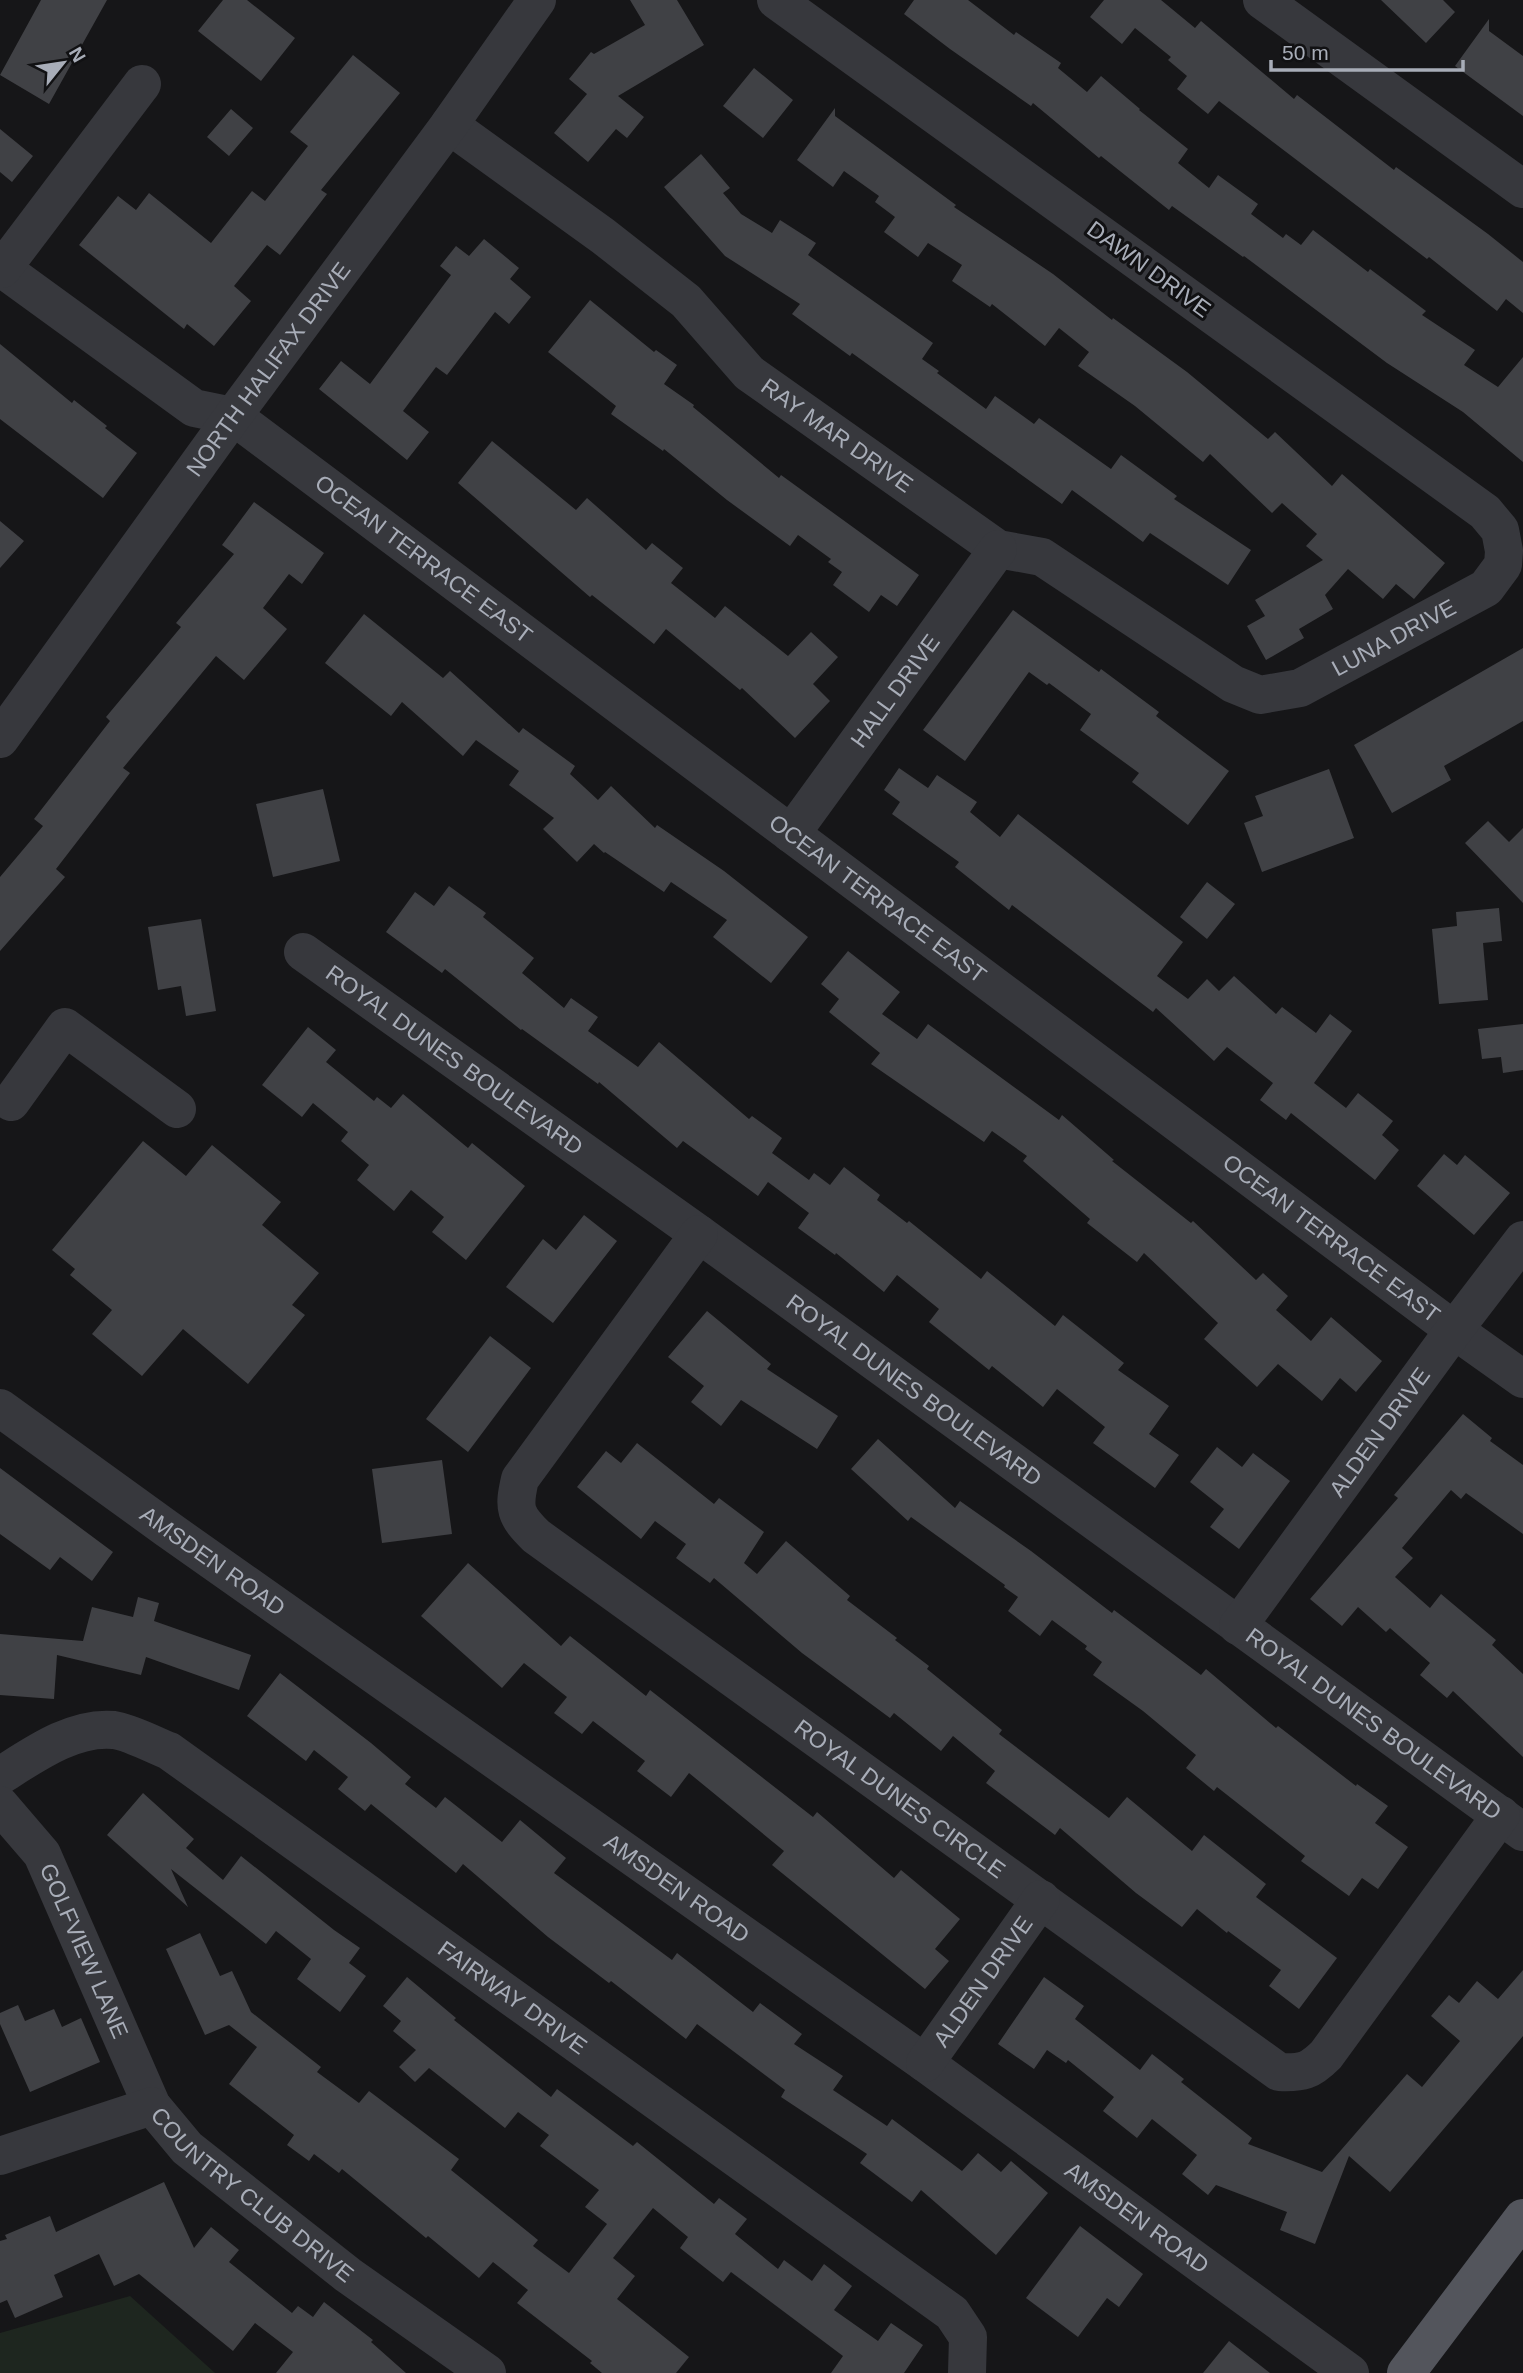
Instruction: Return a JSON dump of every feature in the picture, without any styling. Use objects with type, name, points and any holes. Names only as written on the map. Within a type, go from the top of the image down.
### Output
[{"type":"main road","points":[[1406,2373],[1523,2218]]},
{"type":"street","name":"NORTH HALIFAX DRIVE","points":[[0,739],[233,416],[449,125],[537,0]]},
{"type":"street","name":"DAWN DRIVE","points":[[776,0],[1485,512],[1500,530],[1504,551]]},
{"type":"street","points":[[1262,0],[1523,190]]},
{"type":"street","points":[[142,84],[1,268],[194,408],[233,416]]},
{"type":"street","name":"RAY MAR DRIVE","points":[[449,125],[603,236],[686,301],[749,373],[998,549],[1042,557],[1233,684],[1260,695]]},
{"type":"street","name":"OCEAN TERRACE EAST","points":[[233,416],[1523,1379]]},
{"type":"street","name":"HALL DRIVE","points":[[792,834],[998,549]]},
{"type":"street","name":"LUNA DRIVE","points":[[1260,695],[1300,688],[1486,588],[1503,565],[1504,551]]},
{"type":"street","name":"ROYAL DUNES BOULEVARD","points":[[303,952],[699,1234],[1512,1824]]},
{"type":"street","points":[[4,1104],[65,1027],[177,1109]]},
{"type":"street","name":"ROYAL DUNES CIRCLE","points":[[699,1234],[520,1479],[515,1498],[519,1519],[536,1536],[1279,2072],[1299,2073],[1314,2067],[1326,2055],[1512,1824]]},
{"type":"street","name":"ALDEN DRIVE","points":[[1238,1626],[1454,1329],[1523,1240]]},
{"type":"street","name":"AMSDEN ROAD","points":[[0,1409],[925,2063],[1350,2373]]},
{"type":"street","name":"FAIRWAY DRIVE","points":[[0,1776],[38,1752],[82,1733],[115,1730],[170,1751],[952,2313],[968,2337],[967,2373]]},
{"type":"street","name":"GOLFVIEW LANE","points":[[0,1805],[42,1854],[152,2106]]},
{"type":"street","name":"ALDEN DRIVE","points":[[925,2063],[1041,1899]]},
{"type":"street","name":"COUNTRY CLUB DRIVE","points":[[0,2156],[152,2106],[187,2148],[348,2275],[487,2373]]},
{"type":"shaded area","points":[[130,2296],[215,2373],[0,2373],[0,2333]]},
{"type":"building","points":[[41,0],[107,0],[49,104],[0,75]]},
{"type":"building","points":[[223,0],[247,0],[295,38],[261,81],[198,31]]},
{"type":"building","points":[[630,0],[677,0],[704,45],[618,96],[644,117],[627,138],[616,129],[588,162],[554,133],[587,94],[569,79],[591,52],[594,54],[645,25]]},
{"type":"building","points":[[914,0],[968,0],[1014,35],[1016,32],[1061,63],[1058,68],[1087,92],[1101,76],[1188,149],[1178,163],[1209,188],[1218,175],[1258,204],[1251,214],[1283,238],[1286,234],[1301,245],[1313,230],[1368,272],[1370,269],[1426,311],[1422,315],[1475,350],[1464,365],[1498,387],[1523,357],[1523,462],[1463,412],[1387,363],[1172,206],[1169,210],[1101,156],[1099,158],[1033,103],[1031,106],[950,49],[904,14]]},
{"type":"building","points":[[1104,0],[1161,0],[1195,28],[1201,21],[1294,99],[1297,95],[1394,170],[1396,167],[1488,234],[1523,262],[1523,313],[1506,299],[1497,311],[1429,257],[1427,259],[1219,101],[1208,114],[1177,89],[1187,76],[1168,60],[1171,57],[1135,28],[1122,44],[1090,17]]},
{"type":"building","points":[[1381,0],[1443,0],[1455,12],[1426,43]]},
{"type":"building","points":[[1489,19],[1489,31],[1523,56],[1523,116],[1455,66]]},
{"type":"building","points":[[353,55],[400,93],[321,190],[327,194],[280,255],[267,245],[234,286],[251,301],[214,346],[187,324],[184,329],[79,245],[118,196],[136,210],[149,193],[211,243],[252,191],[265,201],[308,146],[290,132]]},
{"type":"building","points":[[754,68],[793,100],[763,138],[723,106]]},
{"type":"building","points":[[835,108],[835,116],[956,205],[954,207],[1053,274],[1112,320],[1113,318],[1187,372],[1268,439],[1275,432],[1332,486],[1342,474],[1445,563],[1414,599],[1396,584],[1383,599],[1348,569],[1325,595],[1333,609],[1299,629],[1304,638],[1266,660],[1247,626],[1265,616],[1255,600],[1323,560],[1306,546],[1317,534],[1282,503],[1272,513],[1210,454],[1203,462],[1135,406],[1078,366],[1089,352],[1059,328],[1045,346],[992,304],[990,307],[952,281],[962,265],[928,243],[918,257],[884,232],[895,217],[875,202],[879,196],[844,171],[833,187],[797,160]]},
{"type":"building","points":[[231,109],[253,128],[229,156],[207,137]]},
{"type":"building","points":[[0,129],[33,156],[12,182],[0,172]]},
{"type":"building","points":[[701,154],[730,188],[723,193],[741,214],[772,233],[780,220],[816,243],[808,255],[933,343],[922,359],[986,409],[995,396],[1034,424],[1039,418],[1111,469],[1121,455],[1177,496],[1174,499],[1251,550],[1228,585],[1150,533],[1143,542],[1072,490],[1062,504],[852,353],[850,356],[792,314],[800,304],[725,256],[664,187]]},
{"type":"building","points":[[484,239],[519,268],[510,279],[531,297],[509,324],[495,312],[447,375],[436,367],[403,411],[429,432],[407,460],[319,389],[341,361],[370,384],[451,275],[440,266],[456,246],[469,256]]},
{"type":"building","points":[[590,300],[654,352],[656,350],[677,365],[664,384],[694,405],[693,407],[779,478],[781,475],[919,575],[897,606],[881,595],[869,612],[833,585],[842,572],[828,562],[831,559],[798,535],[790,546],[727,500],[664,449],[663,451],[611,414],[616,406],[548,352]]},
{"type":"building","points":[[0,344],[72,403],[74,400],[107,426],[105,428],[137,453],[103,498],[0,419]]},
{"type":"building","points":[[492,441],[576,510],[587,498],[646,550],[652,543],[683,568],[671,583],[715,618],[725,606],[788,656],[811,632],[838,657],[813,684],[830,701],[795,738],[742,688],[740,690],[666,629],[654,644],[592,595],[590,597],[458,483]]},
{"type":"building","points":[[254,502],[324,553],[302,584],[289,574],[263,608],[287,629],[244,680],[216,656],[123,768],[130,773],[56,869],[65,877],[0,951],[0,877],[43,826],[34,819],[110,721],[106,717],[181,627],[176,623],[234,554],[222,545]]},
{"type":"building","points":[[0,521],[24,541],[0,568]]},
{"type":"building","points":[[1013,610],[1159,712],[1156,716],[1229,771],[1188,825],[1132,782],[1139,773],[1080,730],[1091,714],[1049,683],[1047,685],[1029,672],[965,761],[923,730]]},
{"type":"building","points":[[364,614],[443,678],[450,671],[519,733],[523,728],[575,766],[570,774],[598,800],[611,786],[655,828],[657,825],[724,871],[808,937],[771,983],[713,937],[727,920],[671,882],[664,892],[594,844],[577,862],[543,829],[554,818],[509,785],[519,771],[476,740],[463,756],[402,702],[391,716],[325,663]]},
{"type":"building","points":[[1523,648],[1523,721],[1444,766],[1451,780],[1392,813],[1354,745]]},
{"type":"building","points":[[899,768],[928,788],[937,775],[977,802],[970,812],[1000,837],[1018,814],[1183,942],[1157,976],[1188,999],[1207,979],[1219,991],[1234,976],[1276,1014],[1282,1007],[1316,1033],[1330,1014],[1352,1031],[1314,1083],[1346,1108],[1358,1093],[1393,1121],[1382,1135],[1399,1150],[1375,1180],[1291,1113],[1286,1120],[1260,1100],[1273,1083],[1227,1047],[1214,1061],[1156,1008],[1153,1012],[1012,905],[1009,910],[955,867],[959,862],[892,814],[900,802],[884,790]]},
{"type":"building","points":[[1329,769],[1354,838],[1262,872],[1244,823],[1263,816],[1255,796]]},
{"type":"building","points":[[323,789],[340,861],[273,877],[256,804]]},
{"type":"building","points":[[1488,821],[1509,842],[1523,828],[1523,903],[1465,843]]},
{"type":"building","points":[[1207,882],[1235,904],[1207,939],[1180,917]]},
{"type":"building","points":[[449,886],[486,913],[483,917],[534,958],[522,973],[564,1008],[571,998],[598,1017],[588,1031],[638,1067],[659,1042],[749,1119],[752,1116],[782,1138],[772,1153],[809,1180],[814,1173],[830,1185],[844,1167],[880,1195],[877,1200],[907,1223],[909,1221],[981,1279],[987,1271],[1055,1326],[1063,1315],[1124,1363],[1118,1370],[1169,1406],[1149,1434],[1179,1455],[1155,1488],[1093,1443],[1105,1427],[1057,1389],[1043,1407],[992,1366],[989,1370],[929,1322],[939,1309],[897,1275],[884,1292],[836,1253],[835,1255],[798,1228],[809,1213],[768,1182],[758,1196],[683,1141],[677,1148],[599,1082],[598,1084],[521,1030],[445,969],[442,973],[386,932],[415,892],[434,906]]},
{"type":"building","points":[[1499,908],[1502,941],[1483,943],[1488,1000],[1439,1004],[1432,929],[1457,926],[1456,912]]},
{"type":"building","points":[[201,919],[216,1011],[186,1016],[181,986],[158,990],[148,927]]},
{"type":"building","points":[[848,951],[900,992],[882,1014],[917,1039],[928,1024],[1059,1120],[1062,1115],[1114,1160],[1112,1161],[1191,1223],[1193,1221],[1256,1280],[1263,1273],[1288,1296],[1276,1310],[1311,1341],[1331,1317],[1382,1361],[1356,1392],[1340,1378],[1322,1401],[1278,1364],[1257,1387],[1204,1339],[1218,1323],[1144,1253],[1137,1262],[1087,1223],[1090,1219],[1023,1161],[1027,1156],[992,1131],[984,1142],[871,1064],[880,1053],[829,1012],[839,999],[821,984]]},
{"type":"building","points":[[1523,1024],[1523,1070],[1503,1073],[1501,1057],[1482,1059],[1478,1029]]},
{"type":"building","points":[[308,1027],[336,1050],[326,1062],[374,1101],[377,1097],[391,1108],[403,1094],[468,1148],[472,1143],[525,1186],[466,1260],[432,1232],[444,1217],[411,1190],[394,1211],[357,1180],[369,1165],[341,1141],[348,1132],[313,1103],[302,1117],[262,1085]]},
{"type":"building","points":[[143,1141],[186,1176],[212,1145],[281,1202],[262,1225],[319,1273],[292,1305],[305,1315],[248,1384],[183,1329],[142,1376],[92,1334],[112,1310],[70,1275],[75,1269],[52,1250]]},
{"type":"building","points":[[1444,1154],[1457,1165],[1465,1155],[1510,1193],[1474,1235],[1417,1186]]},
{"type":"building","points":[[584,1215],[617,1241],[553,1323],[506,1287],[543,1239],[556,1250]]},
{"type":"building","points":[[707,1311],[771,1364],[767,1369],[838,1416],[817,1449],[741,1400],[721,1426],[691,1402],[704,1386],[668,1357]]},
{"type":"building","points":[[490,1336],[531,1368],[468,1452],[426,1419]]},
{"type":"building","points":[[1463,1414],[1492,1438],[1490,1441],[1523,1465],[1523,1534],[1466,1493],[1461,1499],[1451,1490],[1402,1548],[1413,1558],[1395,1577],[1430,1608],[1441,1594],[1496,1640],[1492,1645],[1523,1674],[1523,1757],[1453,1691],[1447,1698],[1420,1675],[1430,1663],[1390,1628],[1386,1632],[1358,1607],[1342,1626],[1310,1599],[1398,1498],[1394,1495]]},
{"type":"building","points":[[878,1439],[955,1508],[960,1501],[1201,1675],[1206,1669],[1276,1728],[1278,1726],[1356,1786],[1357,1784],[1388,1806],[1375,1823],[1408,1847],[1378,1889],[1362,1878],[1349,1896],[1301,1861],[1305,1856],[1217,1787],[1214,1791],[1186,1768],[1196,1755],[1143,1711],[1093,1675],[1102,1662],[1085,1649],[1087,1646],[1052,1620],[1040,1636],[1008,1611],[1018,1597],[1004,1587],[1005,1585],[911,1517],[908,1521],[851,1469]]},
{"type":"building","points":[[637,1443],[714,1504],[719,1498],[764,1532],[744,1563],[757,1574],[786,1541],[850,1596],[847,1600],[897,1638],[895,1640],[929,1666],[927,1669],[1002,1730],[999,1734],[1109,1818],[1127,1797],[1192,1851],[1204,1835],[1266,1884],[1256,1897],[1337,1958],[1299,2009],[1269,1986],[1281,1970],[1228,1931],[1227,1933],[1197,1909],[1182,1927],[1136,1893],[1060,1828],[1055,1835],[986,1783],[995,1771],[953,1736],[941,1751],[894,1713],[890,1718],[802,1653],[714,1578],[710,1583],[676,1558],[686,1544],[655,1521],[641,1539],[577,1487],[606,1451],[621,1463]]},
{"type":"building","points":[[1217,1447],[1242,1467],[1253,1453],[1290,1481],[1239,1549],[1210,1527],[1224,1509],[1190,1482]]},
{"type":"building","points":[[442,1460],[452,1534],[382,1543],[372,1469]]},
{"type":"building","points":[[0,1468],[113,1552],[92,1581],[60,1557],[50,1570],[0,1534]]},
{"type":"building","points":[[468,1563],[561,1646],[570,1636],[646,1696],[650,1690],[813,1817],[817,1812],[894,1878],[901,1870],[960,1919],[935,1949],[949,1961],[925,1989],[772,1865],[784,1851],[689,1773],[671,1797],[637,1771],[645,1761],[593,1721],[582,1734],[554,1713],[567,1697],[524,1663],[502,1688],[421,1616]]},
{"type":"building","points":[[138,1597],[159,1603],[154,1621],[251,1655],[239,1690],[146,1657],[141,1675],[57,1655],[54,1699],[0,1695],[0,1634],[83,1641],[92,1607],[133,1617]]},
{"type":"building","points":[[280,1673],[411,1777],[405,1784],[436,1808],[445,1797],[502,1842],[520,1820],[566,1858],[554,1873],[672,1960],[677,1953],[753,2012],[760,2003],[802,2034],[794,2044],[843,2076],[833,2090],[887,2126],[892,2119],[962,2171],[978,2153],[1001,2172],[1011,2161],[1048,2193],[996,2255],[921,2190],[912,2202],[860,2163],[867,2154],[781,2097],[785,2090],[697,2024],[686,2039],[548,1937],[463,1864],[456,1873],[371,1804],[365,1811],[338,1789],[348,1777],[314,1750],[306,1761],[247,1716]]},
{"type":"building","points":[[143,1793],[194,1839],[186,1848],[223,1880],[241,1856],[360,1948],[349,1963],[366,1976],[340,2012],[297,1979],[311,1959],[276,1931],[266,1944],[171,1869],[188,1907],[107,1835]]},
{"type":"building","points":[[200,1933],[220,1976],[232,1971],[251,2012],[321,2067],[317,2072],[359,2103],[369,2091],[459,2159],[451,2170],[538,2240],[533,2246],[569,2273],[607,2224],[585,2207],[599,2190],[540,2146],[549,2135],[518,2112],[505,2128],[429,2068],[415,2082],[399,2067],[416,2050],[393,2031],[401,2021],[383,2006],[407,1977],[456,2018],[454,2020],[551,2097],[557,2089],[633,2146],[637,2142],[714,2204],[719,2198],[747,2219],[735,2234],[778,2269],[784,2260],[812,2281],[824,2264],[852,2286],[834,2310],[878,2341],[891,2323],[923,2345],[904,2373],[831,2373],[843,2356],[731,2272],[723,2282],[680,2248],[688,2237],[653,2208],[613,2258],[635,2276],[617,2299],[689,2357],[676,2373],[602,2373],[590,2363],[592,2361],[517,2303],[528,2290],[493,2262],[479,2278],[342,2169],[339,2173],[314,2154],[309,2161],[287,2145],[294,2135],[229,2084],[257,2047],[229,2025],[205,2035],[166,1949]]},
{"type":"building","points":[[1523,1970],[1523,2036],[1390,2192],[1349,2156],[1315,2244],[1280,2230],[1287,2212],[1216,2185],[1208,2195],[1182,2174],[1197,2155],[1152,2119],[1137,2138],[1103,2111],[1114,2097],[1068,2060],[1066,2063],[1047,2050],[1034,2069],[998,2044],[1044,1977],[1084,2006],[1075,2019],[1140,2070],[1152,2054],[1184,2079],[1181,2082],[1252,2138],[1248,2144],[1322,2172],[1407,2074],[1422,2087],[1460,2041],[1431,2016],[1449,1995],[1459,2003],[1477,1981],[1498,1999]]},
{"type":"building","points":[[18,2005],[25,2021],[54,2009],[62,2027],[81,2018],[100,2062],[30,2092],[0,2024],[0,2013]]},
{"type":"building","points":[[164,2182],[194,2248],[211,2227],[239,2250],[229,2262],[292,2313],[298,2306],[313,2317],[324,2302],[373,2340],[371,2342],[406,2373],[276,2373],[293,2352],[255,2323],[233,2351],[139,2274],[114,2286],[99,2254],[54,2275],[63,2297],[15,2318],[7,2300],[0,2303],[0,2241],[7,2239],[5,2235],[50,2216],[56,2232]]},
{"type":"building","points":[[1080,2226],[1143,2274],[1119,2307],[1107,2298],[1078,2337],[1026,2298]]},
{"type":"building","points":[[1229,2341],[1270,2373],[1203,2373]]}]
